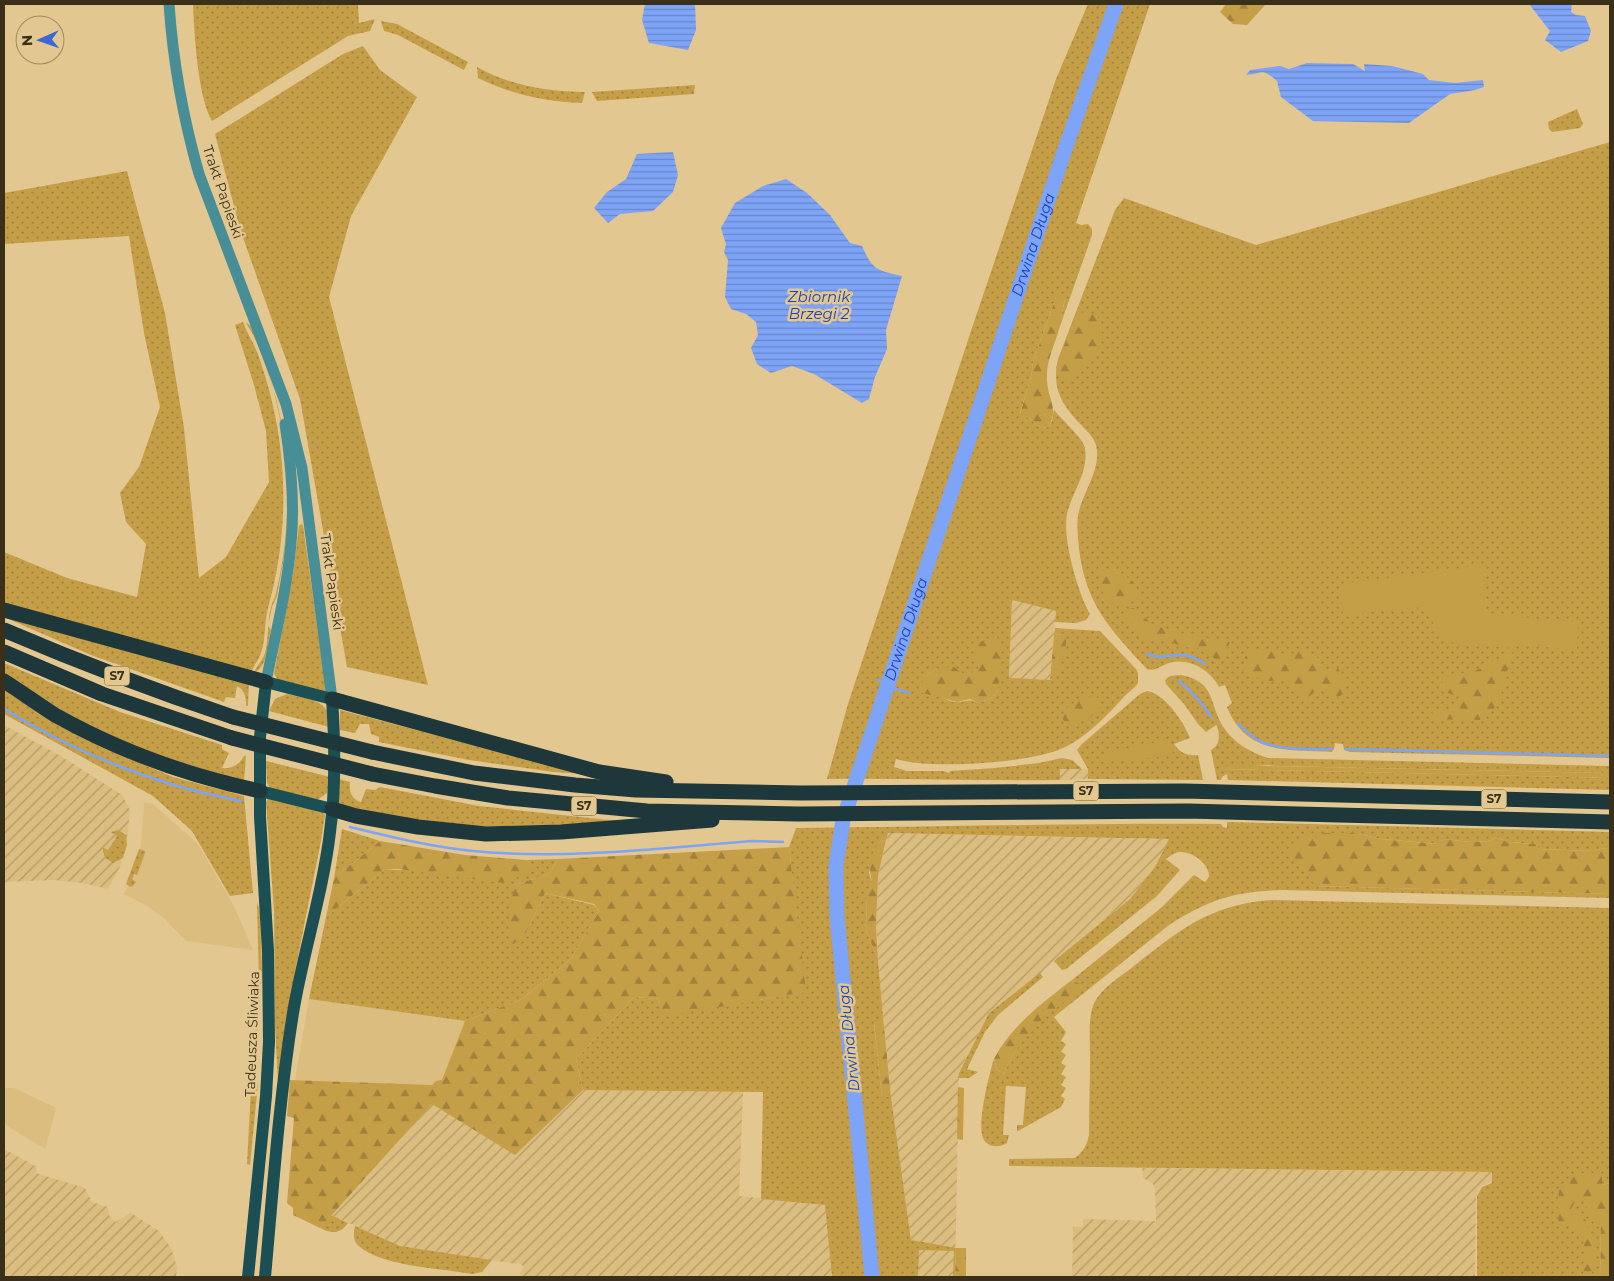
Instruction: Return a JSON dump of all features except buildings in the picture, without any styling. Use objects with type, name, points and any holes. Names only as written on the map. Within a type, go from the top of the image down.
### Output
[{"type":"highway","points":[[4,610],[266,682]]},
{"type":"highway","name":"S7","points":[[4,630],[63,656],[233,717],[372,752],[474,773],[567,784],[636,790],[801,793],[1184,791],[1610,802]]},
{"type":"highway","name":"S7","points":[[4,652],[102,694],[232,738],[372,774],[508,798],[647,811],[798,814],[1188,811],[1610,822]]},
{"type":"highway","points":[[4,681],[55,714],[151,760],[235,786],[260,791]]},
{"type":"highway","points":[[332,699],[599,772],[747,792]]},
{"type":"highway","points":[[332,809],[356,816],[418,827],[463,833],[493,834],[561,832],[798,814]]},
{"type":"main road","points":[[265,1277],[284,1081],[293,1012],[322,879],[332,809],[334,772],[332,699],[266,682]]},
{"type":"main road","name":"Tadeusza Śliwiaka","points":[[248,1277],[266,1096],[269,1042],[268,951],[260,817],[260,737],[266,682]]},
{"type":"main road","points":[[260,791],[332,809]]},
{"type":"street","name":"Trakt Papieski","points":[[169,4],[179,90],[199,174],[277,383],[291,423],[302,468],[332,699]]},
{"type":"street","name":"Trakt Papieski","points":[[266,682],[287,577],[292,540],[290,470],[277,383]]},
{"type":"shaded area","points":[[1012,600],[1056,611],[1050,680],[1009,679]]},
{"type":"shaded area","points":[[4,725],[61,756],[122,795],[130,810],[127,838],[120,867],[108,889],[83,883],[54,880],[4,882]]},
{"type":"shaded area","points":[[1060,769],[1088,769],[1088,779],[1060,780]]},
{"type":"shaded area","points":[[144,802],[153,804],[198,844],[234,906],[253,950],[186,941],[165,919],[147,906],[124,894],[141,846]]},
{"type":"shaded area","points":[[888,833],[1169,839],[1155,867],[1130,899],[1044,971],[989,1013],[959,1072],[955,1277],[911,1277],[911,1240],[891,1097],[876,926],[878,876]]},
{"type":"shaded area","points":[[309,999],[465,1021],[443,1080],[432,1085],[295,1080]]},
{"type":"shaded area","points":[[6,1088],[14,1088],[56,1108],[45,1149],[4,1124],[4,1090]]},
{"type":"shaded area","points":[[583,1090],[743,1091],[739,1196],[826,1205],[832,1277],[520,1277],[524,1267],[518,1262],[516,1264],[400,1246],[331,1215],[432,1103],[515,1154]]},
{"type":"shaded area","points":[[4,1149],[37,1167],[36,1173],[85,1188],[92,1202],[108,1207],[109,1215],[115,1222],[131,1213],[159,1231],[171,1248],[177,1267],[176,1277],[4,1277]]},
{"type":"shaded area","points":[[1142,1168],[1492,1172],[1492,1182],[1480,1187],[1476,1197],[1475,1277],[1072,1277],[1073,1227],[1083,1227],[1083,1219],[1156,1221],[1155,1188],[1152,1183],[1143,1178]]},
{"type":"green space","points":[[193,4],[358,4],[359,23],[375,19],[370,31],[348,36],[212,121],[207,111],[200,81]]},
{"type":"green space","points":[[1088,4],[1150,4],[1076,223],[1081,225],[1088,224],[1092,229],[1092,235],[1058,332],[1065,299],[1056,297],[1033,362],[1031,377],[1020,413],[1041,428],[1048,427],[1052,421],[1054,410],[1076,434],[1085,448],[1085,465],[1069,506],[1066,524],[1072,565],[1085,605],[1090,614],[1086,620],[1076,623],[1055,622],[1056,611],[1012,600],[1009,678],[1051,680],[1062,634],[1054,635],[1055,628],[1100,631],[1136,669],[1138,683],[1087,733],[1063,748],[1028,758],[980,763],[932,764],[896,759],[894,767],[907,771],[944,771],[949,773],[950,771],[1039,763],[1062,758],[1072,760],[1081,768],[1060,769],[1060,780],[827,779],[848,704],[1056,79]],"holes":[[[979,664],[998,689],[993,698],[978,703],[971,701],[953,702],[939,694],[924,677],[937,668],[954,668],[962,673],[972,673],[978,669]]]},
{"type":"green space","points":[[1226,4],[1266,4],[1247,25],[1233,24],[1220,12]]},
{"type":"green space","points":[[381,21],[397,24],[468,62],[464,70],[398,35],[384,31]]},
{"type":"green space","points":[[363,46],[380,70],[417,97],[351,216],[329,297],[428,685],[347,667],[300,399],[240,229],[215,134],[343,54]]},
{"type":"green space","points":[[477,67],[515,83],[557,91],[585,92],[582,103],[542,99],[503,89],[478,78]]},
{"type":"green space","points":[[695,85],[694,94],[597,101],[592,92]]},
{"type":"green space","points":[[1577,109],[1583,124],[1580,128],[1552,132],[1549,129],[1548,122]]},
{"type":"green space","points":[[1610,142],[1610,758],[1350,752],[1344,750],[1343,744],[1335,743],[1332,752],[1285,750],[1257,742],[1245,734],[1235,723],[1227,707],[1232,703],[1225,685],[1219,687],[1210,675],[1198,666],[1191,663],[1177,662],[1169,663],[1156,669],[1147,669],[1111,628],[1087,586],[1082,569],[1077,530],[1081,503],[1092,479],[1097,462],[1096,445],[1091,435],[1064,404],[1060,397],[1056,380],[1058,359],[1115,210],[1124,198],[1256,245]]},
{"type":"green space","points":[[127,171],[165,313],[184,428],[199,578],[226,557],[269,482],[266,431],[235,325],[243,322],[258,355],[269,391],[281,452],[283,515],[280,546],[267,614],[263,648],[251,673],[4,606],[4,552],[67,578],[137,597],[146,544],[126,522],[120,493],[139,467],[160,407],[144,333],[129,236],[4,244],[4,193]]},
{"type":"green space","points":[[1061,296],[1065,299],[1047,373],[1053,415],[1048,427],[1041,428],[1029,418],[1020,414],[1031,377],[1033,362],[1056,297]]},
{"type":"green space","points":[[1087,312],[1097,315],[1102,332],[1100,344],[1094,355],[1071,381],[1063,380],[1056,368],[1076,313]]},
{"type":"green space","points":[[246,322],[253,328],[264,363],[254,337]]},
{"type":"green space","points":[[270,380],[282,425],[288,478],[288,522],[277,596],[268,624],[282,562],[286,530],[287,497],[286,464],[282,432]]},
{"type":"green space","points":[[303,525],[326,690],[323,693],[279,681],[274,674],[293,574],[299,526]]},
{"type":"green space","points":[[1098,565],[1131,580],[1138,591],[1139,600],[1120,605],[1110,603],[1103,594]]},
{"type":"green space","points":[[1483,565],[1487,569],[1483,612],[1578,622],[1577,648],[1574,650],[1514,644],[1510,648],[1446,642],[1423,607],[1343,615],[1340,584]]},
{"type":"green space","points":[[1134,608],[1152,624],[1179,633],[1230,642],[1221,663],[1198,648],[1183,647],[1167,640],[1156,642],[1147,639],[1126,617],[1126,609]]},
{"type":"green space","points":[[4,617],[249,682],[248,706],[246,706],[243,692],[237,686],[235,698],[226,697],[224,702],[91,655]]},
{"type":"green space","points":[[268,626],[271,630],[267,654],[259,670],[254,673],[265,653]]},
{"type":"green space","points":[[1062,634],[1066,639],[1064,657],[1050,680],[1054,635]]},
{"type":"green space","points":[[996,635],[1002,648],[998,689],[993,698],[978,703],[970,699],[957,702],[919,692],[924,677],[937,668],[954,667],[962,673],[972,673],[978,669],[979,664],[973,654],[976,644]]},
{"type":"green space","points":[[1252,649],[1279,650],[1285,656],[1302,651],[1317,655],[1320,669],[1330,673],[1338,668],[1344,679],[1345,692],[1335,700],[1327,692],[1317,689],[1307,699],[1295,694],[1285,680],[1270,681],[1251,676],[1243,666],[1245,657]]},
{"type":"green space","points":[[1513,651],[1498,705],[1479,720],[1434,719],[1432,711],[1444,711],[1455,706],[1459,696],[1439,688],[1445,677],[1475,671]]},
{"type":"green space","points":[[4,663],[120,712],[222,745],[222,749],[229,753],[222,768],[235,766],[246,756],[244,782],[119,743],[69,715],[4,673]]},
{"type":"green space","points":[[1181,675],[1193,678],[1206,689],[1219,719],[1233,739],[1249,750],[1268,758],[1610,766],[1610,773],[1268,765],[1223,769],[1610,778],[1610,790],[1228,780],[1227,774],[1221,780],[1217,780],[1211,750],[1216,746],[1218,740],[1217,726],[1206,732],[1166,684],[1165,680],[1170,676]]},
{"type":"green space","points":[[4,688],[126,757],[173,777],[244,796],[253,893],[230,896],[192,831],[153,796],[4,714]]},
{"type":"green space","points":[[1147,691],[1160,697],[1173,709],[1183,724],[1190,738],[1174,744],[1184,753],[1198,755],[1203,780],[1088,779],[1088,769],[1077,750],[1140,694]]},
{"type":"green space","points":[[287,694],[315,701],[324,707],[328,713],[329,727],[269,711],[275,699]]},
{"type":"green space","points":[[1087,696],[1100,698],[1100,706],[1090,718],[1067,726],[1063,719],[1064,709]]},
{"type":"green space","points":[[340,710],[585,774],[554,772],[469,760],[379,742],[379,737],[371,734],[369,724],[360,724],[355,733],[340,730]]},
{"type":"green space","points":[[1166,740],[1173,753],[1171,756],[1102,762],[1102,754]]},
{"type":"green space","points":[[266,761],[330,777],[327,793],[316,801],[270,788],[267,783]]},
{"type":"green space","points":[[1223,765],[1610,773],[1610,778],[1223,769]]},
{"type":"green space","points":[[339,779],[350,782],[351,794],[361,802],[366,789],[375,790],[380,787],[479,806],[627,822],[583,826],[450,827],[339,805]]},
{"type":"green space","points":[[268,799],[325,815],[295,971],[278,1081],[275,1026],[274,910],[266,802]]},
{"type":"green space","points":[[1227,822],[1610,832],[1610,847],[1593,851],[1539,849],[1535,844],[1507,842],[1497,837],[1488,841],[1470,842],[1445,839],[1438,844],[1382,839],[1354,833],[1316,886],[1610,894],[1610,898],[1283,890],[1251,892],[1210,903],[1169,925],[1054,1017],[1066,1032],[1061,1041],[1066,1044],[1061,1052],[1066,1055],[1061,1063],[1066,1066],[1061,1074],[1066,1077],[1061,1085],[1066,1088],[1061,1096],[1065,1099],[1061,1107],[1017,1131],[1017,1125],[1023,1125],[1026,1087],[1006,1086],[1003,1135],[1009,1135],[1007,1143],[994,1146],[984,1141],[981,1122],[994,1059],[997,1070],[1004,1074],[1010,1060],[1027,1036],[1048,1014],[1083,986],[1072,980],[1162,907],[1194,875],[1205,882],[1209,877],[1209,872],[1207,867],[1195,856],[1185,852],[1171,855],[1166,859],[1180,870],[1157,896],[1066,969],[1062,970],[1054,961],[1130,899],[1155,867],[1169,839],[888,833],[886,840],[877,843],[869,873],[872,882],[867,894],[866,930],[878,960],[883,1017],[874,1023],[882,1097],[891,1097],[911,1240],[956,1248],[955,1277],[953,1277],[954,1251],[919,1250],[918,1277],[832,1277],[825,1205],[761,1199],[763,1092],[583,1090],[576,1059],[634,997],[659,999],[662,1016],[805,992],[789,847],[796,828],[1221,824],[1227,828]]},
{"type":"green space","points":[[342,829],[380,841],[334,878]]},
{"type":"green space","points":[[118,830],[126,835],[127,845],[123,858],[113,863],[105,858],[102,847],[108,850],[117,836],[111,832]]},
{"type":"green space","points":[[1309,833],[1354,833],[1382,839],[1437,844],[1445,839],[1470,842],[1488,841],[1497,837],[1507,842],[1535,844],[1539,849],[1593,851],[1610,847],[1610,894],[1316,886],[1288,849]]},
{"type":"green space","points":[[886,840],[878,876],[876,926],[878,960],[866,930],[867,894],[872,882],[870,867],[873,853],[877,843]]},
{"type":"green space","points":[[380,841],[465,855],[526,860],[538,869],[503,883],[398,869],[384,870],[326,917],[334,878]]},
{"type":"green space","points":[[789,847],[806,992],[661,1017],[659,999],[634,997],[576,1059],[583,1090],[515,1155],[432,1104],[320,1228],[293,1215],[293,1208],[287,1203],[294,1118],[287,1116],[290,1080],[432,1085],[436,1081],[442,1080],[465,1021],[522,999],[571,959],[599,911],[594,904],[545,893],[525,935],[513,944],[507,935],[514,885],[549,874],[558,859]]},
{"type":"green space","points":[[139,849],[145,851],[145,853],[137,875],[134,874],[132,879],[136,882],[130,887],[126,884]]},
{"type":"green space","points":[[558,859],[549,874],[514,885],[525,935],[545,893],[594,905],[599,911],[571,959],[522,999],[465,1021],[309,999],[326,917],[384,870],[537,869],[526,860]]},
{"type":"green space","points":[[1273,900],[1610,908],[1610,1183],[1602,1185],[1600,1277],[1477,1277],[1477,1196],[1482,1187],[1492,1183],[1492,1172],[1009,1166],[1009,1159],[1075,1158],[1085,1148],[1089,1135],[1090,1018],[1093,1006],[1099,995],[1114,981],[1164,943],[1196,922],[1231,907]]},
{"type":"green space","points":[[257,902],[260,912],[262,971],[253,1073],[259,981]]},
{"type":"green space","points":[[1040,973],[1043,977],[998,1015],[985,1032],[967,1069],[978,1072],[969,1078],[958,1078],[989,1013]]},
{"type":"green space","points":[[1072,980],[1084,986],[1049,1014],[1027,1036],[1010,1060],[1004,1074],[997,1070],[994,1059],[1009,1036],[1028,1015]]},
{"type":"green space","points":[[883,1017],[891,1097],[882,1097],[874,1022]]},
{"type":"green space","points":[[258,1083],[250,1165],[247,1164],[251,1088]]},
{"type":"green space","points":[[958,1087],[964,1088],[963,1140],[957,1139]]},
{"type":"green space","points":[[1575,1173],[1602,1173],[1602,1185],[1610,1183],[1610,1277],[1600,1277],[1601,1226],[1593,1222],[1583,1198],[1575,1202],[1571,1209],[1583,1214],[1597,1250],[1591,1277],[1583,1277],[1585,1249],[1581,1236],[1572,1224],[1561,1224],[1557,1218],[1559,1190]]},
{"type":"green space","points":[[331,1215],[348,1223],[336,1232],[320,1228]]},
{"type":"green space","points":[[355,1226],[400,1246],[492,1260],[482,1272],[472,1274],[398,1263],[371,1254],[360,1247],[354,1237]]},
{"type":"green space","points":[[956,1248],[966,1248],[966,1277],[955,1277]]},
{"type":"water","points":[[645,4],[695,4],[696,30],[688,50],[649,43],[642,20]]},
{"type":"water","points":[[1529,4],[1572,4],[1571,12],[1576,15],[1585,16],[1591,31],[1588,41],[1561,52],[1545,40],[1550,31]]},
{"type":"water","points":[[1307,63],[1353,64],[1365,71],[1364,64],[1392,66],[1423,74],[1429,80],[1455,83],[1483,80],[1484,87],[1450,94],[1409,123],[1313,121],[1281,97],[1277,81],[1268,74],[1262,72],[1246,75],[1250,70],[1280,66],[1289,69]]},
{"type":"water","points":[[673,152],[678,175],[673,192],[653,211],[620,214],[608,223],[594,208],[607,192],[626,179],[637,154]]},
{"type":"water","name":"Zbiornik Brzegi 2","points":[[786,179],[807,193],[830,215],[850,243],[862,246],[873,265],[881,270],[902,276],[886,330],[887,349],[875,377],[869,399],[862,403],[814,374],[792,366],[771,373],[757,364],[751,348],[758,335],[756,322],[746,314],[731,309],[725,297],[728,260],[724,252],[726,244],[721,228],[735,203],[763,186]]},
{"type":"waterway","name":"Drwina Długa","points":[[872,1277],[837,917],[836,865],[843,820],[1064,152],[1116,4]]},
{"type":"waterway","points":[[1147,654],[1161,657],[1187,656],[1205,664]]},
{"type":"waterway","points":[[878,680],[887,683]]},
{"type":"waterway","points":[[1179,681],[1211,717]]},
{"type":"waterway","points":[[886,686],[909,693]]},
{"type":"waterway","points":[[4,709],[65,743],[108,762],[182,787],[241,801]]},
{"type":"waterway","points":[[1238,724],[1256,739],[1267,744],[1295,749],[1332,749]]},
{"type":"waterway","points":[[1346,749],[1610,756]]},
{"type":"waterway","points":[[350,827],[442,847],[508,853],[578,854],[753,841],[783,842]]}]
